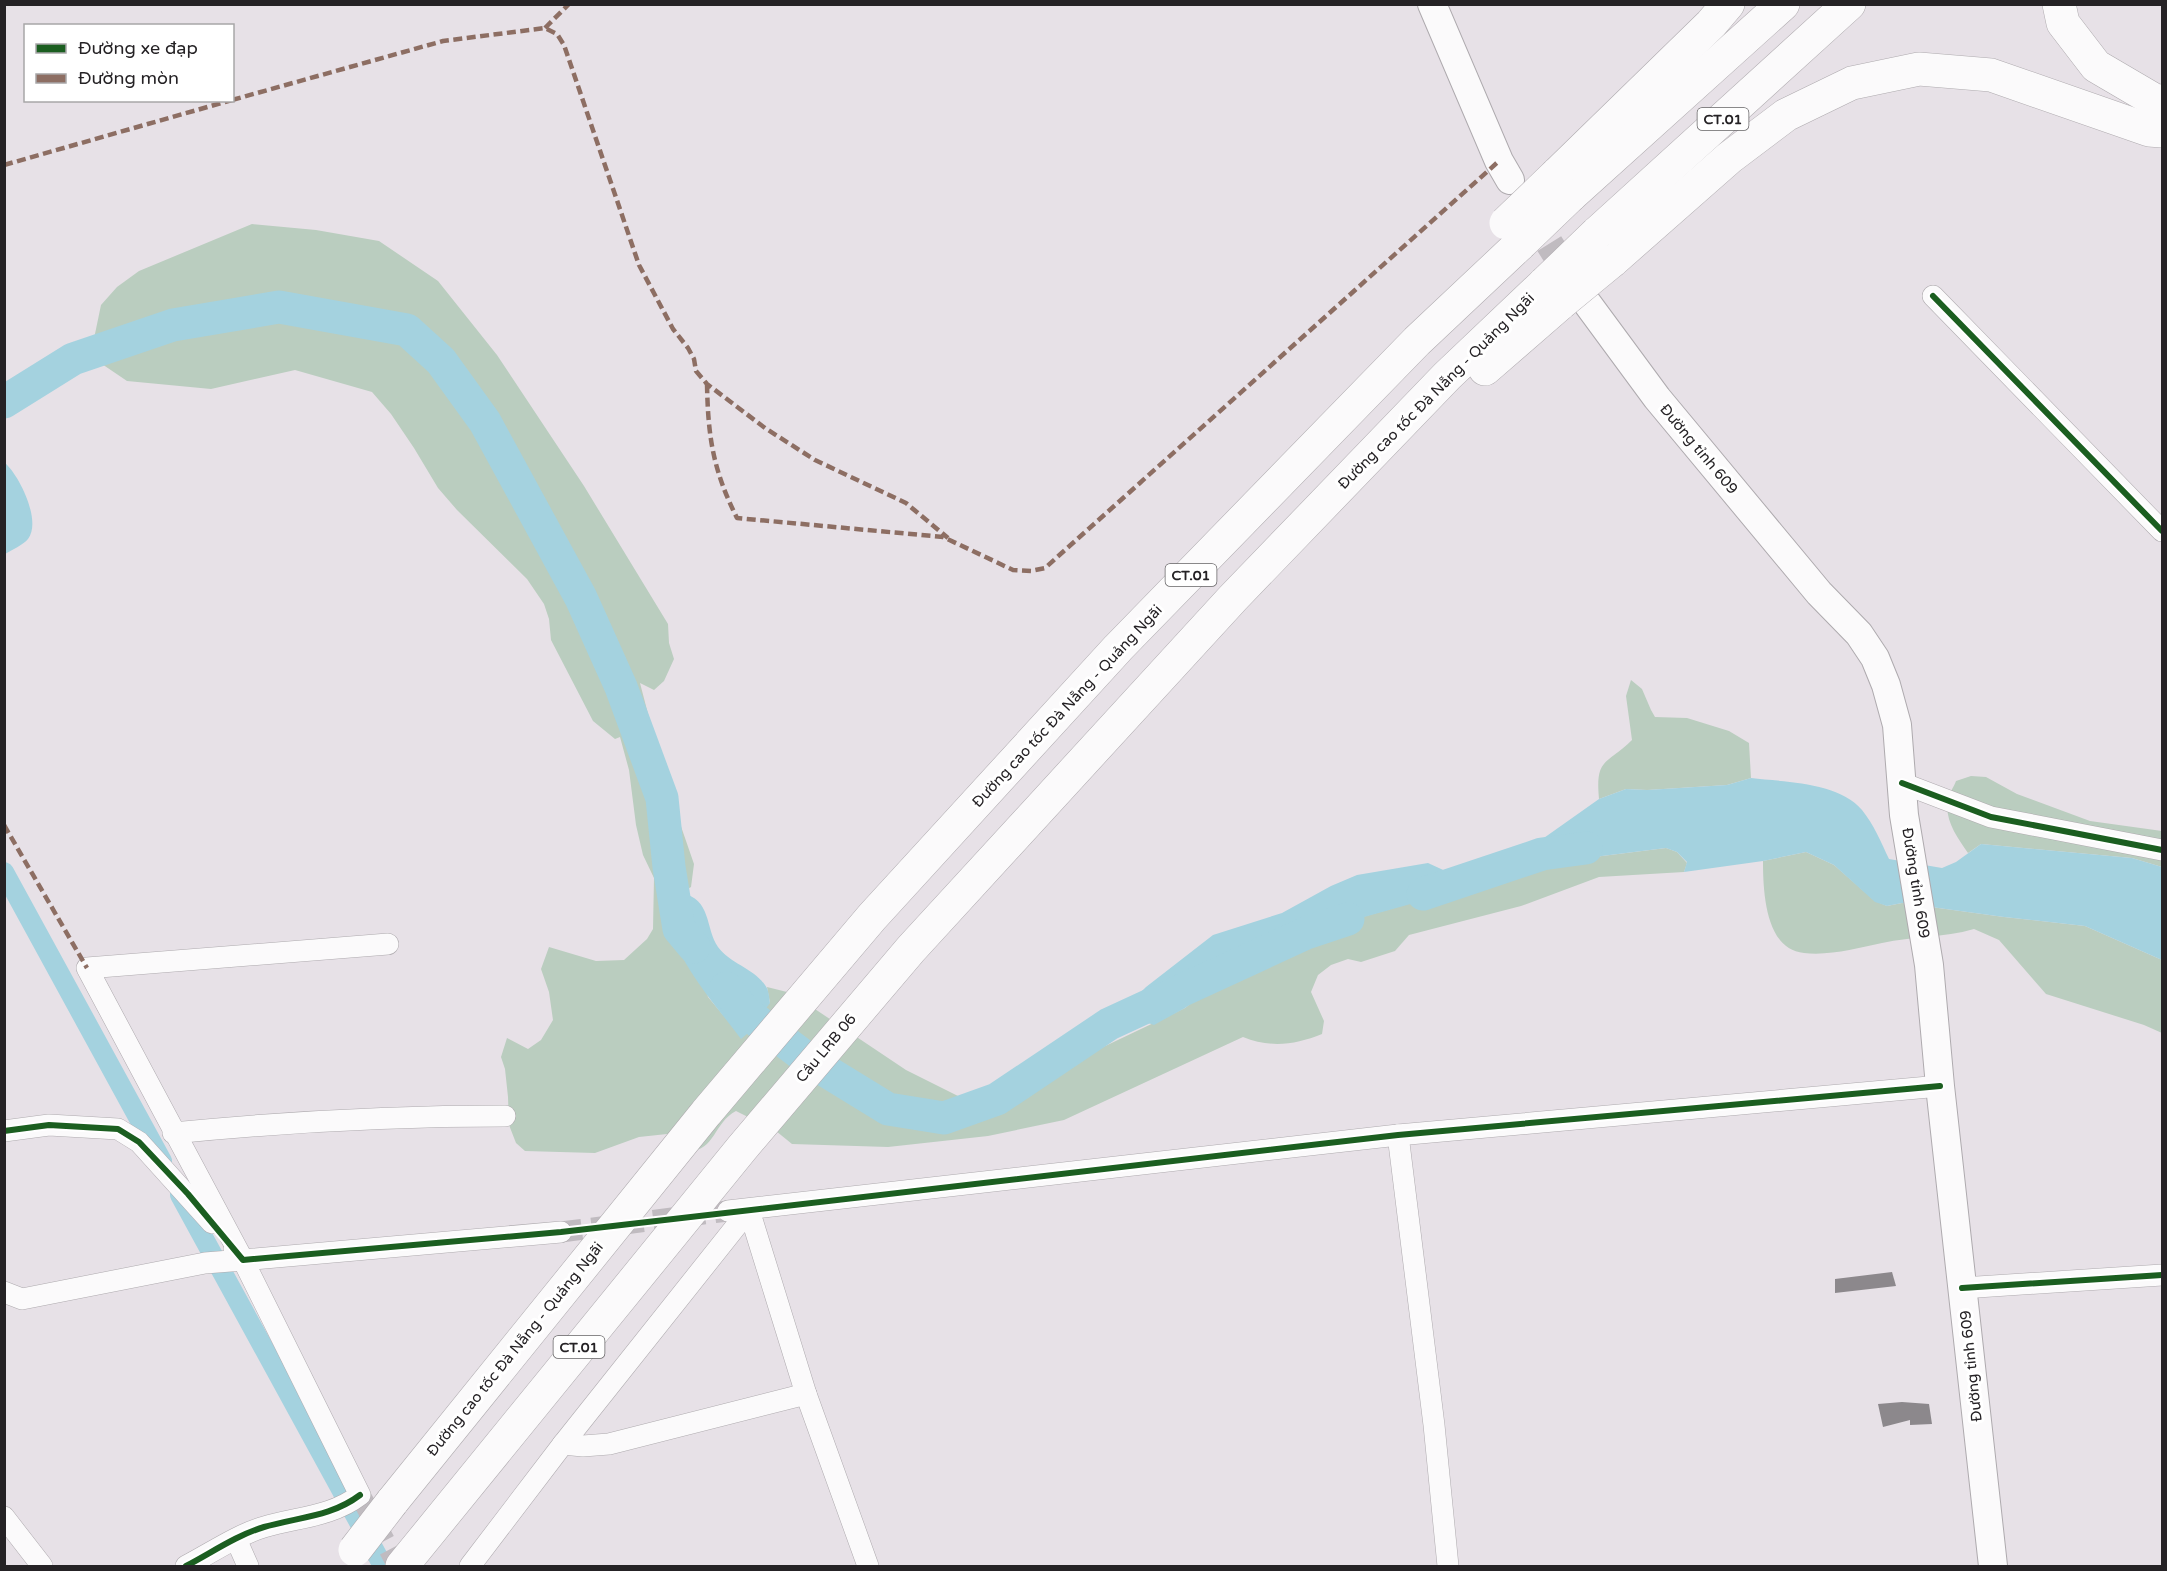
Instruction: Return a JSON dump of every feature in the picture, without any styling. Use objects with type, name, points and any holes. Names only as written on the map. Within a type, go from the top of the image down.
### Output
[{"type":"highway","points":[[1564,185],[1728,4]]},
{"type":"highway","name":"CT.01","points":[[1564,185],[1784,4]]},
{"type":"highway","name":"CT.01","points":[[1604,247],[1849,4]]},
{"type":"highway","points":[[2059,4],[2063,23],[2096,66],[2154,100],[2163,101]]},
{"type":"highway","points":[[1564,296],[1604,247],[1786,115],[1852,83],[1919,69],[1991,75],[2149,130],[2163,132]]},
{"type":"highway","name":"Đường cao tốc Đà Nẵng - Quảng Ngãi","points":[[349,1558],[706,1113],[872,917],[1118,648],[1417,341],[1513,234],[1564,185]]},
{"type":"highway","name":"Cầu LRB 06","points":[[409,1557],[742,1148],[911,949],[1233,598],[1564,296]]},
{"type":"main road","points":[[1432,4],[1498,161],[1510,180]]},
{"type":"main road","name":"Đường tỉnh 609","points":[[1564,296],[1657,398],[1819,593],[1868,645],[1886,685],[1897,725],[1904,815],[1929,964],[1940,1086],[1994,1566]]},
{"type":"street","points":[[1933,296],[2163,531]]},
{"type":"street","points":[[1902,783],[1991,817],[2163,850]]},
{"type":"street","points":[[186,1566],[262,1527],[342,1507],[360,1495],[87,968],[388,944]]},
{"type":"street","points":[[728,1211],[1398,1135],[1940,1086]]},
{"type":"street","points":[[173,1133],[243,1126],[408,1117],[505,1116]]},
{"type":"street","points":[[4,1131],[49,1125],[118,1129],[139,1142],[188,1194],[238,1261]]},
{"type":"street","points":[[1398,1135],[1434,1425],[1448,1566]]},
{"type":"street","points":[[749,1210],[806,1394],[864,1565]]},
{"type":"street","points":[[470,1566],[749,1210]]},
{"type":"street","points":[[4,1292],[22,1299],[205,1263],[561,1232]]},
{"type":"street","points":[[1962,1288],[2162,1280]]},
{"type":"street","points":[[564,1444],[583,1446],[609,1444],[806,1394]]},
{"type":"street","points":[[4,1517],[42,1566]]},
{"type":"street","points":[[236,1539],[248,1566]]},
{"type":"green space","points":[[252,224],[316,230],[379,241],[438,281],[497,355],[584,486],[668,624],[669,643],[674,659],[664,681],[654,690],[640,683],[666,783],[694,864],[691,887],[681,893],[708,997],[723,1015],[770,1003],[767,987],[791,993],[906,1070],[958,1096],[997,1099],[970,1116],[1078,1059],[1185,1008],[1265,945],[1554,862],[1666,848],[1677,852],[1687,863],[1684,872],[1599,877],[1521,906],[1409,935],[1395,951],[1361,962],[1348,959],[1331,965],[1318,975],[1311,992],[1324,1021],[1322,1034],[1302,1041],[1283,1044],[1263,1043],[1243,1037],[1064,1120],[988,1136],[888,1147],[792,1144],[776,1131],[736,1111],[698,1150],[689,1151],[684,1143],[667,1134],[639,1137],[595,1153],[525,1151],[516,1143],[509,1125],[505,1069],[501,1057],[507,1038],[528,1049],[541,1040],[553,1020],[549,992],[541,969],[549,947],[596,961],[624,960],[647,939],[653,929],[654,878],[643,855],[636,825],[629,770],[620,737],[615,739],[593,721],[551,640],[549,619],[544,604],[527,579],[438,488],[391,414],[372,392],[295,370],[211,389],[127,381],[96,360],[91,353],[101,305],[117,287],[139,271]]},
{"type":"green space","points":[[1631,680],[1642,689],[1655,717],[1687,718],[1729,731],[1749,743],[1751,778],[1727,785],[1647,790],[1626,789],[1599,799],[1598,785],[1601,768],[1632,740],[1626,696]]},
{"type":"green space","points":[[1971,776],[1986,777],[2017,794],[2090,821],[2162,831],[2162,867],[2132,858],[1981,844],[1968,853],[1952,828],[1947,807],[1956,781]]},
{"type":"green space","points":[[1806,852],[1834,865],[1875,901],[1887,906],[1902,903],[2085,926],[2162,960],[2162,1033],[2144,1025],[2046,994],[1999,940],[1974,929],[1834,952],[1814,954],[1791,949],[1781,941],[1769,917],[1763,861]]},
{"type":"water","points":[[5,463],[16,477],[27,499],[31,510],[32,531],[28,539],[5,554]]},
{"type":"water","points":[[1751,778],[1810,785],[1840,794],[1852,801],[1870,822],[1889,859],[1942,868],[1956,862],[1981,844],[2132,858],[2162,867],[2162,960],[2085,926],[1902,903],[1887,906],[1875,902],[1834,865],[1806,852],[1763,861],[1684,872],[1687,862],[1677,852],[1666,848],[1554,862],[1542,854],[1541,840],[1599,799],[1626,789],[1647,790],[1727,785]]},
{"type":"water","points":[[1428,863],[1465,880],[1471,887],[1265,945],[1185,1008],[1154,1025],[1128,1016],[1129,1004],[1146,987],[1213,935],[1282,913],[1331,886],[1357,875]]},
{"type":"water","points":[[681,893],[691,896],[703,908],[714,939],[723,953],[754,974],[767,989],[770,1003],[741,1039],[698,982],[679,949],[673,934],[672,920]]},
{"type":"building","points":[[1892,1272],[1896,1286],[1835,1293],[1835,1279]]},
{"type":"building","points":[[1902,1402],[1929,1404],[1932,1424],[1910,1425],[1910,1420],[1883,1427],[1878,1404]]},
{"type":"waterway","points":[[4,402],[73,359],[173,325],[279,307],[407,330],[441,361],[485,422],[581,598],[621,687],[662,798],[669,867],[679,929],[694,947]]},
{"type":"waterway","points":[[1423,894],[1542,854],[1586,848]]},
{"type":"waterway","points":[[4,872],[162,1161]]},
{"type":"waterway","points":[[726,988],[745,1012],[813,1063],[888,1109],[944,1118],[997,1099],[1109,1024],[1306,933],[1348,919]]},
{"type":"waterway","points":[[180,1195],[383,1566]]},
{"type":"tunnel","points":[[1527,208],[1574,283]]},
{"type":"tunnel","points":[[561,1232],[728,1211]]},
{"type":"tunnel","points":[[360,1495],[398,1566]]},
{"type":"marked path","points":[[545,28],[569,4]]},
{"type":"marked path","points":[[234,99],[443,41],[545,28],[557,34],[564,45],[639,265],[673,329],[694,359],[696,371],[707,384],[765,428],[815,460],[906,503],[948,538]]},
{"type":"marked path","points":[[4,165],[225,102]]},
{"type":"marked path","points":[[707,384],[713,453],[722,484],[737,518],[943,537],[1013,570],[1031,571],[1045,568],[1499,161]]},
{"type":"marked path","points":[[4,825],[87,968]]},
{"type":"cycle path","points":[[1933,296],[2162,531]]},
{"type":"cycle path","points":[[1902,783],[1991,817],[2162,850]]},
{"type":"cycle path","points":[[4,1131],[49,1125],[118,1129],[139,1142],[188,1194],[243,1260],[561,1232],[1398,1135],[1940,1086]]},
{"type":"cycle path","points":[[1962,1288],[2162,1275]]},
{"type":"cycle path","points":[[186,1566],[254,1530],[314,1516],[338,1508],[360,1495]]}]
